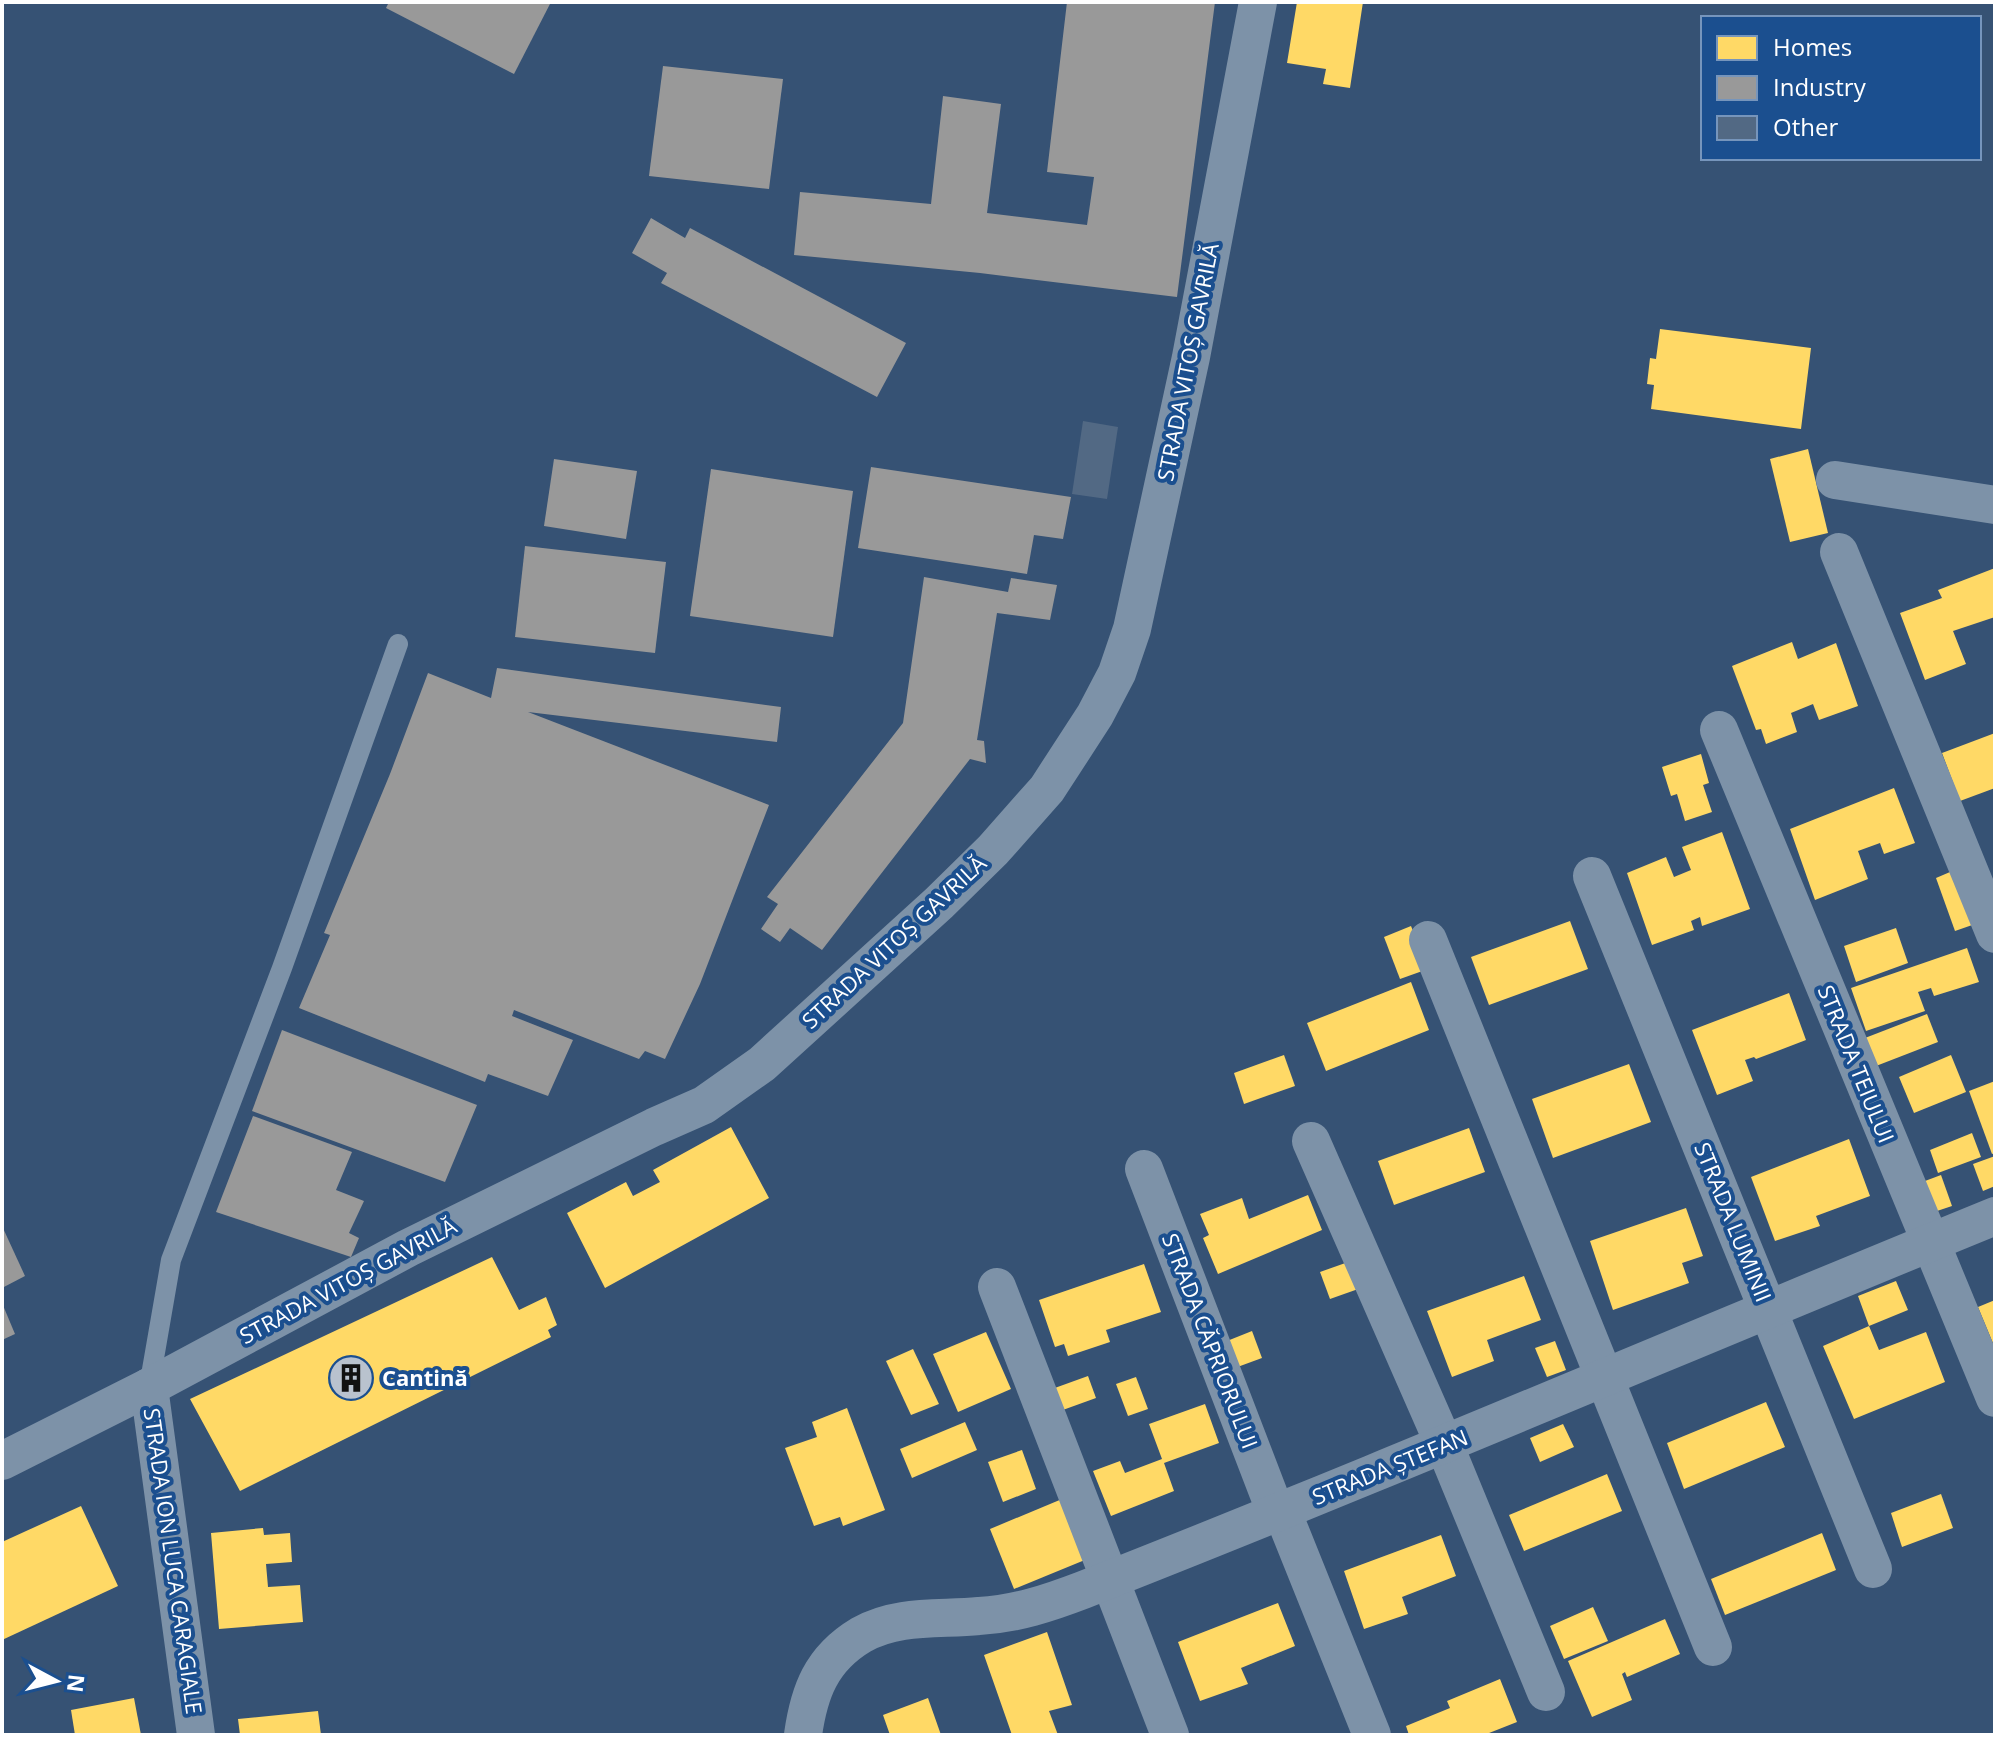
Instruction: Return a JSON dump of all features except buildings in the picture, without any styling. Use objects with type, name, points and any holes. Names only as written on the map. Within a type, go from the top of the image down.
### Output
[{"type":"street","name":"STRADA VITOȘ GAVRILĂ","points":[[2,1461],[149,1387],[408,1248],[640,1133],[704,1105],[762,1064],[939,903],[993,850],[1047,789],[1095,715],[1117,673],[1132,629],[1191,357],[1258,2]]},
{"type":"street","points":[[1835,480],[1995,505]]},
{"type":"street","points":[[1839,552],[1995,934]]},
{"type":"street","name":"STRADA TEIULUI","points":[[1719,730],[1995,1398]]},
{"type":"street","name":"STRADA LUMINII","points":[[1592,876],[1873,1569]]},
{"type":"street","points":[[1428,940],[1713,1647]]},
{"type":"street","points":[[1311,1141],[1444,1444],[1546,1692]]},
{"type":"street","name":"STRADA CĂPRIORULUI","points":[[1144,1169],[1279,1512],[1372,1735]]},
{"type":"street","name":"STRADA ȘTEFAN","points":[[805,1722],[816,1680],[839,1653],[862,1635],[913,1619],[978,1617],[1013,1612],[1060,1599],[1279,1512],[1995,1216]]},
{"type":"street","points":[[997,1287],[1170,1735]]},
{"type":"street","name":"STRADA ION LUCA CARAGIALE","points":[[149,1387],[196,1735]]},
{"type":"lane","points":[[149,1387],[171,1260],[282,968],[398,644]]},
{"type":"place","name":"Cantină","points":[[351,1378]]}]
